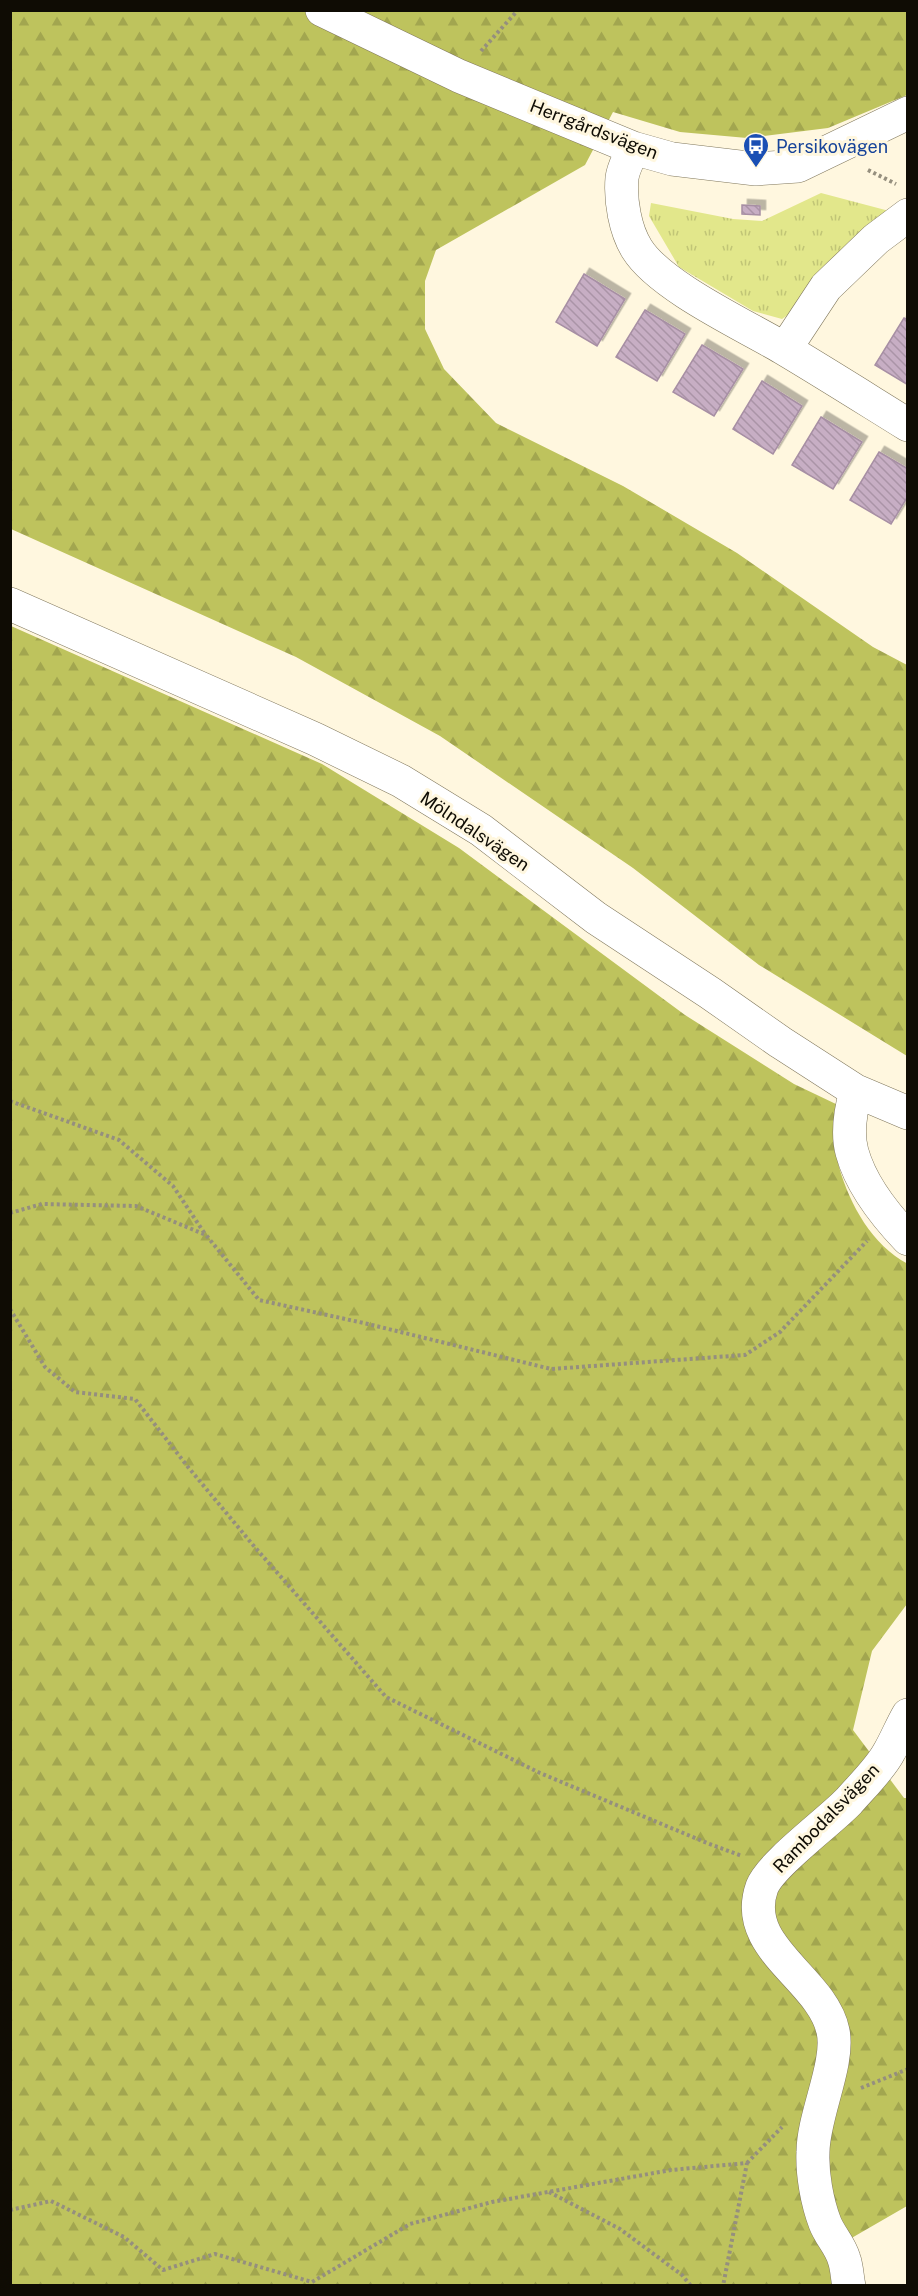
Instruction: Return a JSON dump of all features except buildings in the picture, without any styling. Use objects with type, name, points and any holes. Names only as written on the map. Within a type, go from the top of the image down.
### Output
[{"type":"street","name":"Herrgårdsvägen","points":[[322,10],[459,75],[633,148],[672,159],[756,169],[798,166],[908,113]]},
{"type":"street","points":[[633,148],[622,176],[622,196],[627,222],[637,248],[656,270],[692,296],[908,425]]},
{"type":"street","points":[[784,349],[826,287],[876,239],[908,215]]},
{"type":"street","name":"Mölndalsvägen","points":[[10,604],[315,739],[401,781],[481,830],[596,918],[856,1091],[908,1113]]},
{"type":"street","points":[[856,1091],[852,1106],[851,1151],[864,1181],[898,1229]]},
{"type":"street","name":"Rambodalsvägen","points":[[849,2286],[845,2261],[837,2241],[825,2224],[815,2182],[812,2153],[814,2129],[834,2051],[834,2032],[819,1999],[778,1954],[762,1930],[758,1907],[762,1886],[776,1867],[849,1801],[888,1754],[908,1715]]},
{"type":"path","points":[[866,169],[897,185]]},
{"type":"path","points":[[10,1101],[119,1140],[173,1186],[206,1235],[259,1300],[551,1369],[745,1355],[780,1332],[898,1229]]},
{"type":"path","points":[[10,1213],[42,1204],[136,1206],[206,1235]]},
{"type":"path","points":[[10,1309],[45,1367],[75,1392],[135,1399],[246,1536],[386,1697],[540,1773],[707,1844],[776,1867]]},
{"type":"path","points":[[10,2211],[51,2201],[124,2237],[163,2270],[215,2254],[312,2282],[410,2224],[492,2202],[670,2169],[747,2163],[723,2286]]},
{"type":"path","points":[[548,2192],[620,2229],[682,2275],[690,2286]]},
{"type":"green space","points":[[11,11],[907,11],[907,95],[828,128],[747,138],[680,132],[613,112],[585,165],[436,250],[425,281],[425,329],[444,369],[496,423],[623,486],[737,553],[873,647],[907,665],[907,1056],[759,965],[633,868],[440,736],[296,657],[11,529]]},
{"type":"green space","points":[[821,193],[893,212],[799,307],[782,319],[753,311],[679,267],[649,216],[651,203],[733,219],[762,221]]},
{"type":"green space","points":[[11,626],[322,764],[459,848],[685,1015],[794,1084],[838,1105],[838,1160],[849,1196],[873,1235],[895,1256],[908,1264],[907,1604],[872,1651],[853,1730],[904,1798],[907,1798],[907,2206],[836,2247],[845,2285],[11,2286]]},
{"type":"place","name":"Persikovägen","points":[[756,169]]}]
